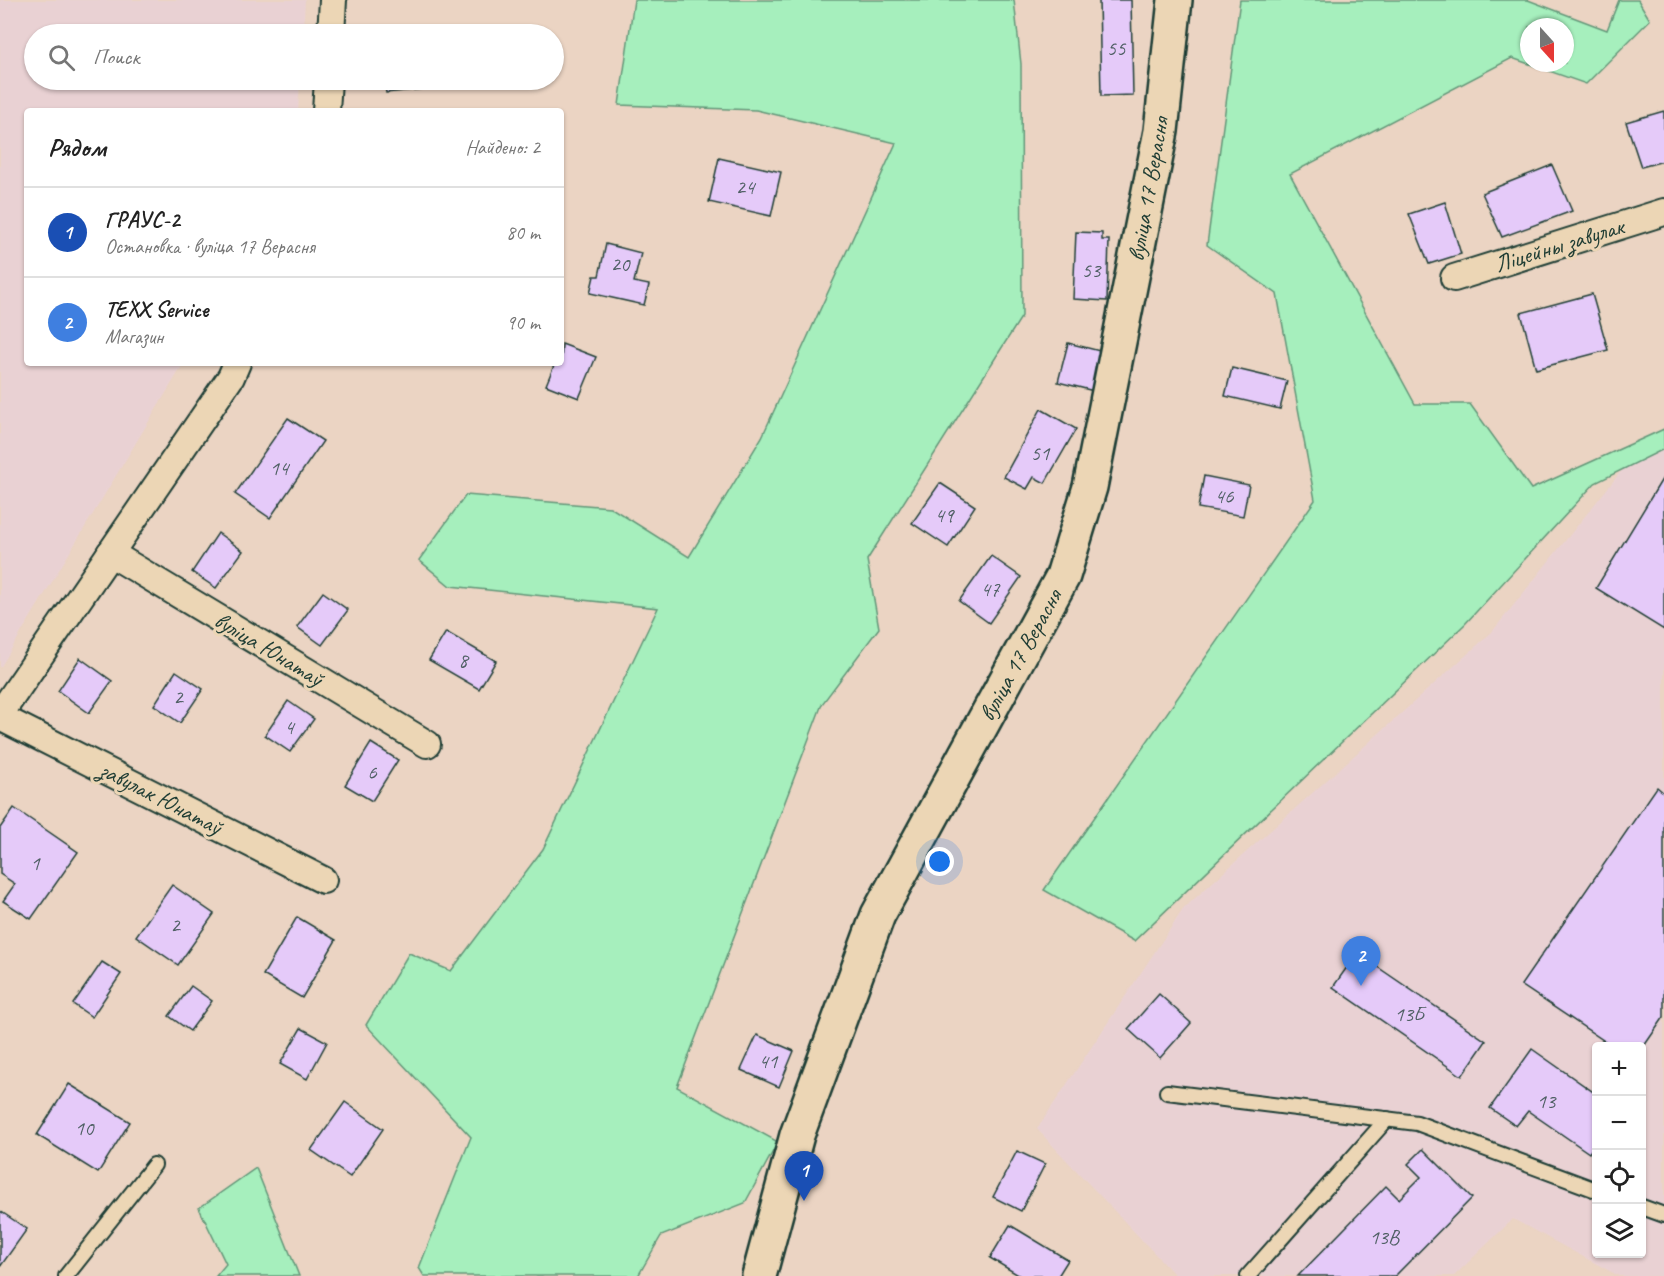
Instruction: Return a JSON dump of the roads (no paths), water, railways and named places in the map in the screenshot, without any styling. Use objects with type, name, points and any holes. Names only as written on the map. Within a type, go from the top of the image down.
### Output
[{"type":"street","points":[[332,24],[333,0]]},
{"type":"street","name":"вуліца 17 Верасня","points":[[759,1276],[797,1135],[878,915],[1063,576],[1090,487],[1161,131],[1175,0]]},
{"type":"street","points":[[326,108],[327,90]]},
{"type":"street","name":"Ліцейны завулак","points":[[1454,278],[1664,212]]},
{"type":"street","points":[[0,716],[231,377],[236,366]]},
{"type":"street","name":"вуліца Юнатаў","points":[[110,553],[427,744]]},
{"type":"street","name":"завулак Юнатаў","points":[[0,716],[323,880]]},
{"type":"lane","points":[[1167,1092],[1418,1123],[1592,1188]]},
{"type":"lane","points":[[1248,1276],[1387,1119]]},
{"type":"lane","points":[[66,1276],[154,1165]]},
{"type":"lane","points":[[1646,1209],[1664,1215]]},
{"type":"place","name":"TEXX Service","points":[[1361,986]]},
{"type":"place","name":"ГРАУС-2","points":[[804,1201]]}]
